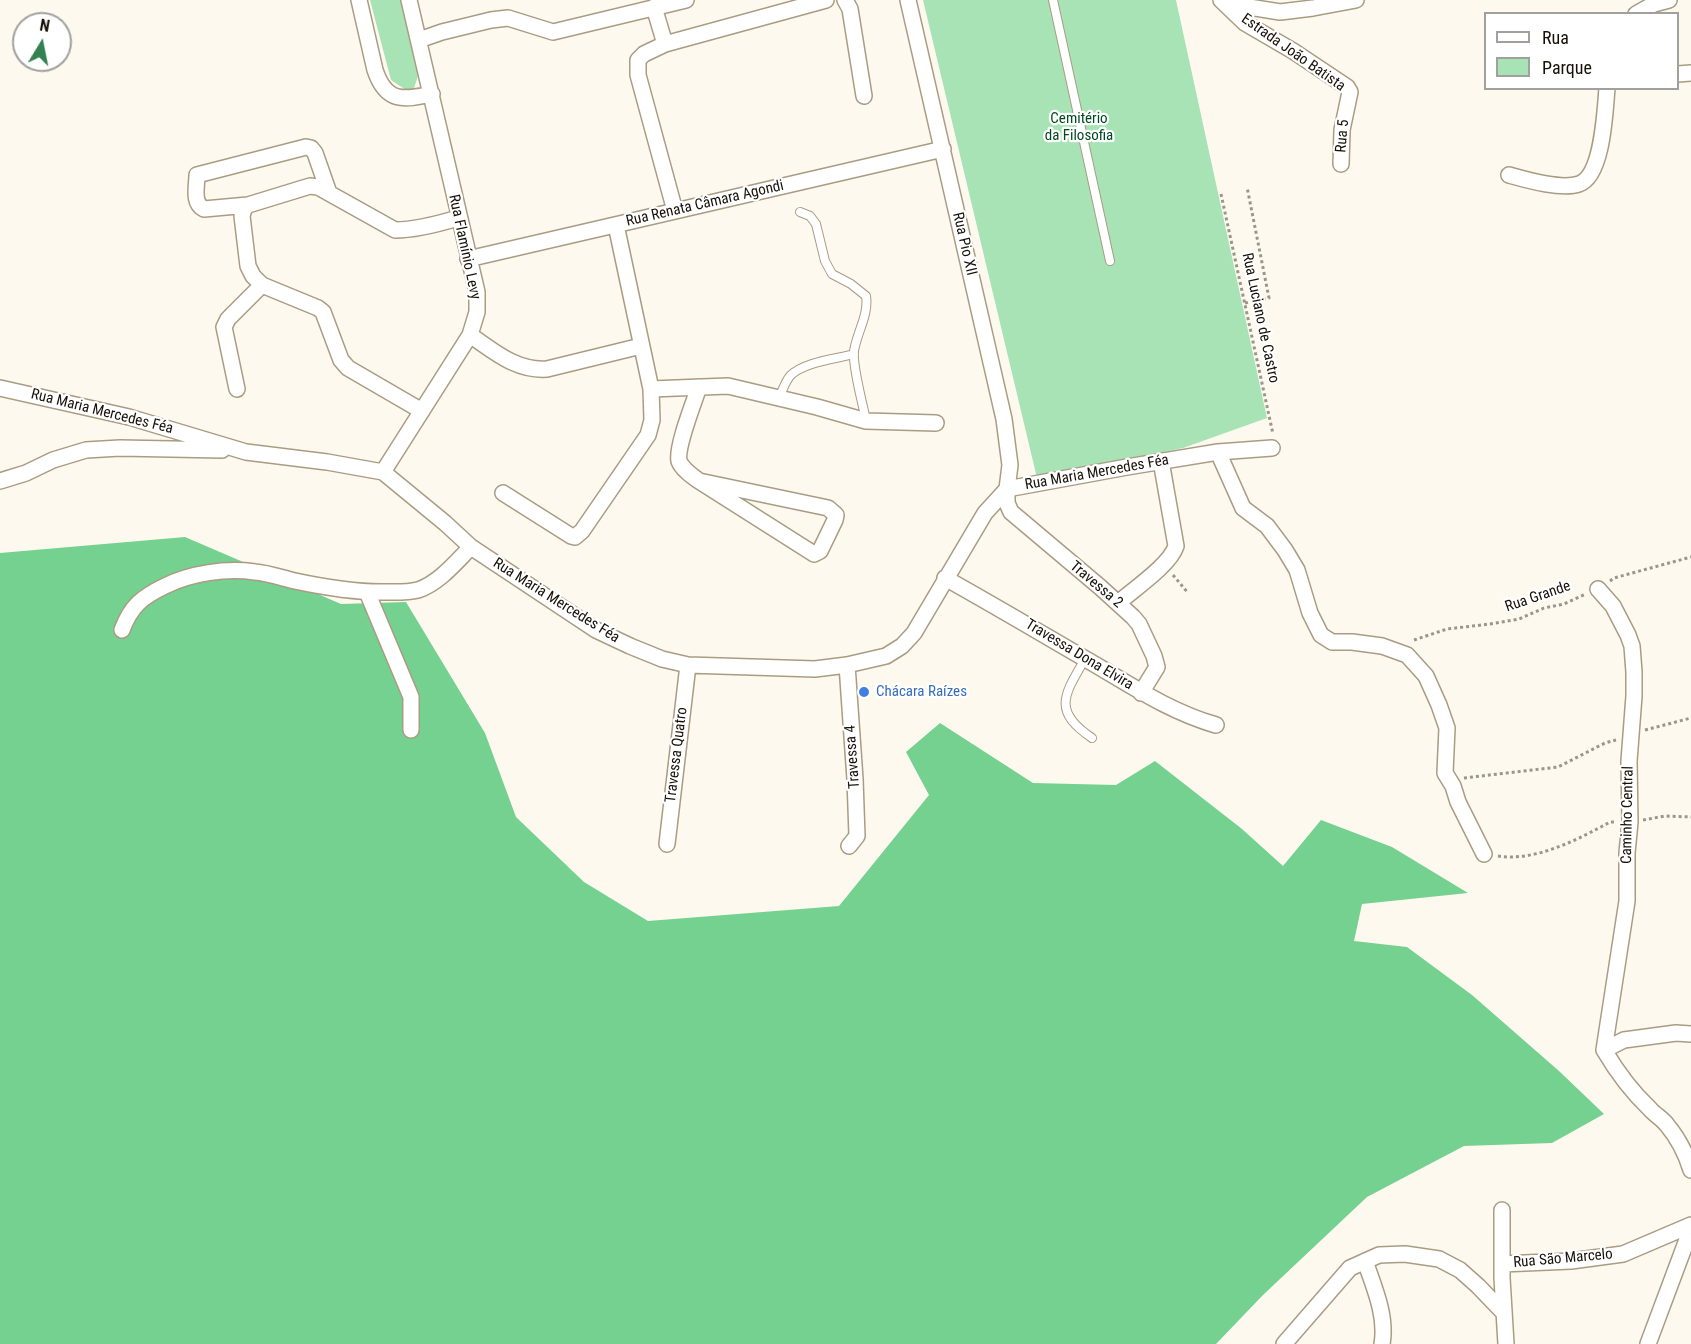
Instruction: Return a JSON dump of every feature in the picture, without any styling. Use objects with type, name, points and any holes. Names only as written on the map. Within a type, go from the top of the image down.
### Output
[{"type":"street","points":[[359,0],[378,81],[386,92],[405,99],[432,94]]},
{"type":"street","name":"Rua Flamínio Levy","points":[[383,472],[470,335],[477,312],[477,292],[409,0]]},
{"type":"street","points":[[419,40],[452,29],[508,18],[553,32],[686,0]]},
{"type":"street","points":[[675,211],[638,75],[638,60],[644,54],[664,44],[826,0]]},
{"type":"street","points":[[845,0],[850,9],[864,96]]},
{"type":"street","name":"Rua Pio XII","points":[[908,0],[1004,419],[1010,465],[1006,489]]},
{"type":"street","points":[[1223,1],[1281,12],[1356,0]]},
{"type":"street","points":[[1640,12],[1654,4],[1669,0]]},
{"type":"street","name":"Estrada João Batista","points":[[1223,1],[1245,22],[1347,87],[1350,92],[1346,109]]},
{"type":"street","points":[[654,7],[664,44]]},
{"type":"street","points":[[1509,175],[1568,186],[1581,184],[1586,179],[1601,144],[1605,127],[1607,90]]},
{"type":"street","name":"Rua 5","points":[[1341,164],[1342,130],[1346,109]]},
{"type":"street","points":[[329,193],[315,153],[306,147],[197,175],[197,204],[204,209],[248,205],[310,186],[318,187],[395,230],[440,224],[458,218]]},
{"type":"street","name":"Rua Renata Câmara Agondi","points":[[468,259],[942,149]]},
{"type":"street","points":[[248,205],[242,216],[248,266],[253,276],[262,285],[322,312],[341,360],[348,368],[422,411]]},
{"type":"street","points":[[503,493],[575,537],[582,531],[648,435],[652,420],[651,390],[616,225]]},
{"type":"street","points":[[237,389],[224,327],[228,319],[262,285]]},
{"type":"street","points":[[470,335],[503,358],[535,370],[641,346]]},
{"type":"street","points":[[651,390],[728,386],[779,397],[866,421],[936,423]]},
{"type":"street","points":[[699,387],[680,448],[679,462],[687,472],[699,481],[813,554],[820,551],[835,520],[836,514],[828,508],[699,481]]},
{"type":"street","name":"Rua Maria Mercedes Féa","points":[[0,388],[129,417],[246,452],[327,462],[383,472],[471,547],[596,630],[662,659],[688,665],[815,669],[847,665],[886,656],[902,646],[914,633],[985,513],[1006,489],[1218,452],[1272,448]]},
{"type":"street","points":[[0,481],[26,473],[52,460],[86,450],[120,448],[246,452]]},
{"type":"street","points":[[1218,452],[1243,508],[1267,526],[1297,570],[1310,613],[1320,635],[1332,642],[1385,647],[1407,655],[1426,676],[1447,728],[1445,772],[1484,854]]},
{"type":"street","points":[[1118,603],[1165,564],[1175,552],[1176,546],[1161,461]]},
{"type":"street","name":"Travessa 2","points":[[1006,489],[1006,503],[1011,512],[1118,603],[1138,624],[1157,667],[1141,693]]},
{"type":"street","points":[[122,630],[127,618],[143,598],[172,583],[202,574],[228,571],[255,572],[367,592],[403,592],[418,590],[430,583],[451,568],[471,547]]},
{"type":"street","name":"Travessa Dona Elvira","points":[[945,578],[1141,693],[1178,711],[1216,725]]},
{"type":"street","name":"Caminho Central","points":[[1598,589],[1613,606],[1626,628],[1632,645],[1634,696],[1629,761],[1630,822],[1627,853],[1627,901],[1604,1050]]},
{"type":"street","points":[[367,592],[411,698],[411,730]]},
{"type":"street","name":"Travessa Quatro","points":[[666,844],[688,665]]},
{"type":"street","name":"Travessa 4","points":[[847,665],[857,836],[849,846]]},
{"type":"street","points":[[1691,1034],[1667,1034],[1624,1040],[1604,1050],[1631,1089],[1650,1110],[1666,1123],[1680,1142],[1691,1170]]},
{"type":"street","points":[[1502,1210],[1506,1344]]},
{"type":"street","name":"Rua São Marcelo","points":[[1502,1264],[1571,1261],[1623,1254],[1691,1225]]},
{"type":"street","points":[[1648,1344],[1691,1229]]},
{"type":"street","points":[[1284,1344],[1350,1268],[1379,1255],[1405,1254],[1439,1258],[1460,1270],[1504,1313]]},
{"type":"street","points":[[1365,1261],[1379,1305],[1383,1325],[1382,1344]]},
{"type":"lane","points":[[1053,0],[1110,261]]},
{"type":"lane","points":[[800,212],[810,216],[816,224],[825,261],[832,274],[851,284],[866,296],[868,308],[857,334],[854,354],[866,421]]},
{"type":"lane","points":[[779,397],[789,377],[797,369],[854,354]]},
{"type":"lane","points":[[1085,659],[1066,692],[1066,704],[1071,721],[1092,738]]},
{"type":"path","points":[[1245,303],[1269,298],[1247,187]]},
{"type":"path","name":"Rua Luciano de Castro","points":[[1221,194],[1273,433],[1272,448]]},
{"type":"path","name":"Rua Grande","points":[[1385,647],[1448,629],[1519,619],[1544,608],[1564,604],[1598,589],[1614,578],[1691,557]]},
{"type":"path","points":[[1165,564],[1188,593]]},
{"type":"path","points":[[1448,777],[1467,778],[1558,767],[1605,742],[1691,718]]},
{"type":"path","points":[[1484,854],[1505,857],[1531,854],[1580,838],[1610,822],[1630,822],[1665,816],[1691,817]]},
{"type":"green space","points":[[370,0],[403,0],[420,70],[412,94],[391,80]]},
{"type":"green space","name":"Cemitério da Filosofia","points":[[923,0],[1176,0],[1267,418],[1183,448],[1037,478]]},
{"type":"green space","points":[[185,537],[341,604],[406,602],[485,733],[516,817],[584,882],[648,921],[839,906],[929,795],[906,752],[940,723],[1033,783],[1116,785],[1155,761],[1242,829],[1283,866],[1321,820],[1392,847],[1468,893],[1362,904],[1354,941],[1407,947],[1472,995],[1559,1071],[1604,1114],[1552,1143],[1464,1146],[1367,1197],[1263,1295],[1216,1344],[0,1344],[0,553]]},
{"type":"place","name":"Chácara Raízes","points":[[864,692]]}]
